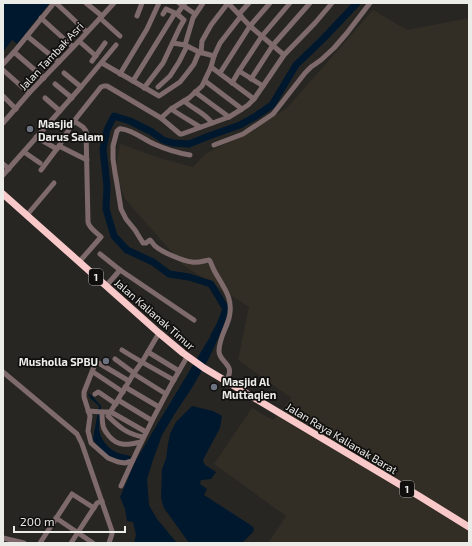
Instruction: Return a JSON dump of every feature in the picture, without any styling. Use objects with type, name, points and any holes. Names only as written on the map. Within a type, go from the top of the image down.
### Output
[{"type":"highway","name":"Jalan Kalianak Timur","points":[[3,194],[159,333],[189,358],[204,368]]},
{"type":"highway","name":"Jalan Raya Kalianak Barat","points":[[204,368],[469,527]]},
{"type":"street","points":[[3,64],[55,3],[87,32]]},
{"type":"street","points":[[86,3],[120,36]]},
{"type":"street","name":"Jalan Tambak Asri","points":[[3,123],[114,3]]},
{"type":"street","points":[[137,16],[142,3]]},
{"type":"street","points":[[120,74],[147,29],[159,3]]},
{"type":"street","points":[[158,87],[170,76],[179,62],[186,46],[193,18],[203,3]]},
{"type":"street","points":[[102,63],[159,96],[180,82],[194,64],[200,52],[202,41],[211,25],[228,3],[250,26],[284,55]]},
{"type":"street","points":[[161,118],[202,86],[220,43],[249,3]]},
{"type":"street","points":[[220,73],[250,26],[270,3]]},
{"type":"street","points":[[232,83],[262,36],[290,3]]},
{"type":"street","points":[[251,79],[273,45],[310,3]]},
{"type":"street","points":[[41,170],[58,148],[74,121],[101,88],[105,86],[161,118],[180,134],[229,117],[254,99],[284,55],[332,3]]},
{"type":"street","points":[[214,145],[243,134],[273,114],[310,67],[321,60],[334,48],[370,3]]},
{"type":"street","points":[[133,81],[182,4],[195,14]]},
{"type":"street","points":[[144,88],[163,63],[184,20],[166,9],[163,14]]},
{"type":"street","points":[[41,18],[73,47]]},
{"type":"street","points":[[27,36],[59,62]]},
{"type":"street","points":[[79,41],[96,56]]},
{"type":"street","points":[[92,60],[104,43]]},
{"type":"street","points":[[173,43],[214,56]]},
{"type":"street","points":[[3,176],[102,63],[116,44]]},
{"type":"street","points":[[14,52],[44,78]]},
{"type":"street","points":[[211,67],[254,99]]},
{"type":"street","points":[[3,70],[30,93]]},
{"type":"street","points":[[239,71],[263,86]]},
{"type":"street","points":[[64,73],[81,87]]},
{"type":"street","points":[[205,81],[242,109]]},
{"type":"street","points":[[55,84],[72,98]]},
{"type":"street","points":[[195,92],[229,117]]},
{"type":"street","points":[[3,96],[16,109]]},
{"type":"street","points":[[45,98],[60,111]]},
{"type":"street","points":[[184,101],[190,107],[208,118],[212,123]]},
{"type":"street","points":[[171,109],[200,128]]},
{"type":"street","points":[[74,121],[86,131],[88,222],[90,227],[101,237],[79,262]]},
{"type":"street","points":[[190,155],[161,147],[121,128],[117,131],[113,146],[115,173],[121,210],[143,242],[146,243],[150,240],[160,249],[187,261],[210,261],[214,272],[229,297],[231,306],[229,318],[220,344],[219,353],[229,369],[230,374],[226,382]]},
{"type":"street","points":[[36,138],[87,160]]},
{"type":"street","points":[[24,152],[40,163]]},
{"type":"street","points":[[3,164],[9,169]]},
{"type":"street","points":[[27,215],[54,183]]},
{"type":"street","points":[[100,254],[120,270],[194,320]]},
{"type":"street","points":[[106,286],[120,270]]},
{"type":"street","points":[[144,434],[129,433],[108,416],[159,333]]},
{"type":"street","points":[[122,350],[174,380]]},
{"type":"street","points":[[148,352],[179,371]]},
{"type":"street","points":[[122,486],[151,420],[179,371],[189,358]]},
{"type":"street","points":[[115,359],[166,394]]},
{"type":"street","points":[[129,381],[96,362],[84,392],[84,397],[90,416],[88,431],[90,443],[108,458],[125,463],[132,461]]},
{"type":"street","points":[[3,372],[77,434],[82,444],[112,530],[109,543]]},
{"type":"street","points":[[92,372],[159,407]]},
{"type":"street","points":[[95,394],[98,392],[151,420]]},
{"type":"street","points":[[88,411],[111,412],[144,434]]},
{"type":"street","points":[[100,412],[104,430],[113,441],[123,444],[141,442]]},
{"type":"street","points":[[40,543],[72,494],[94,508]]},
{"type":"street","points":[[71,543],[97,503],[102,501]]},
{"type":"street","points":[[56,518],[93,543]]},
{"type":"street","points":[[3,538],[24,543]]},
{"type":"shaded area","points":[[373,10],[407,30],[469,18],[469,543],[268,543],[286,516],[214,464],[252,408],[273,420],[291,398],[238,360],[249,307],[183,265],[125,199],[115,171],[120,144],[163,159],[193,167],[205,154],[242,135],[287,108]]},
{"type":"water","points":[[3,3],[50,3],[17,44],[12,40],[3,52]]},
{"type":"water","points":[[216,327],[222,330],[209,358],[193,386],[162,435],[147,479],[149,505],[157,519],[177,543],[134,543],[136,535],[133,522],[127,521],[125,509],[120,497],[135,462]]},
{"type":"water","points":[[88,393],[101,406],[99,429],[103,440],[111,449],[118,453],[130,456],[130,459],[125,461],[106,456],[94,441],[93,439],[99,406],[90,398]]},
{"type":"water","points":[[192,406],[213,411],[222,416],[220,428],[203,461],[205,465],[216,472],[211,479],[201,480],[200,484],[207,489],[204,495],[254,528],[253,532],[242,543],[189,543],[164,508],[161,498],[162,469],[166,459],[170,434],[176,422]]},
{"type":"waterway","points":[[214,336],[226,309],[211,284],[189,277],[169,274],[153,262],[127,250],[114,236],[106,209],[107,186],[103,149],[107,130],[114,116],[130,121],[152,132],[163,140],[173,143],[189,144],[240,125],[272,105],[296,65],[357,3]]},
{"type":"place","name":"Masjid Darus Salam","points":[[30,129]]},
{"type":"place","name":"Musholla SPBU","points":[[106,361]]},
{"type":"place","name":"Masjid Al Muttaqien","points":[[214,387]]}]
